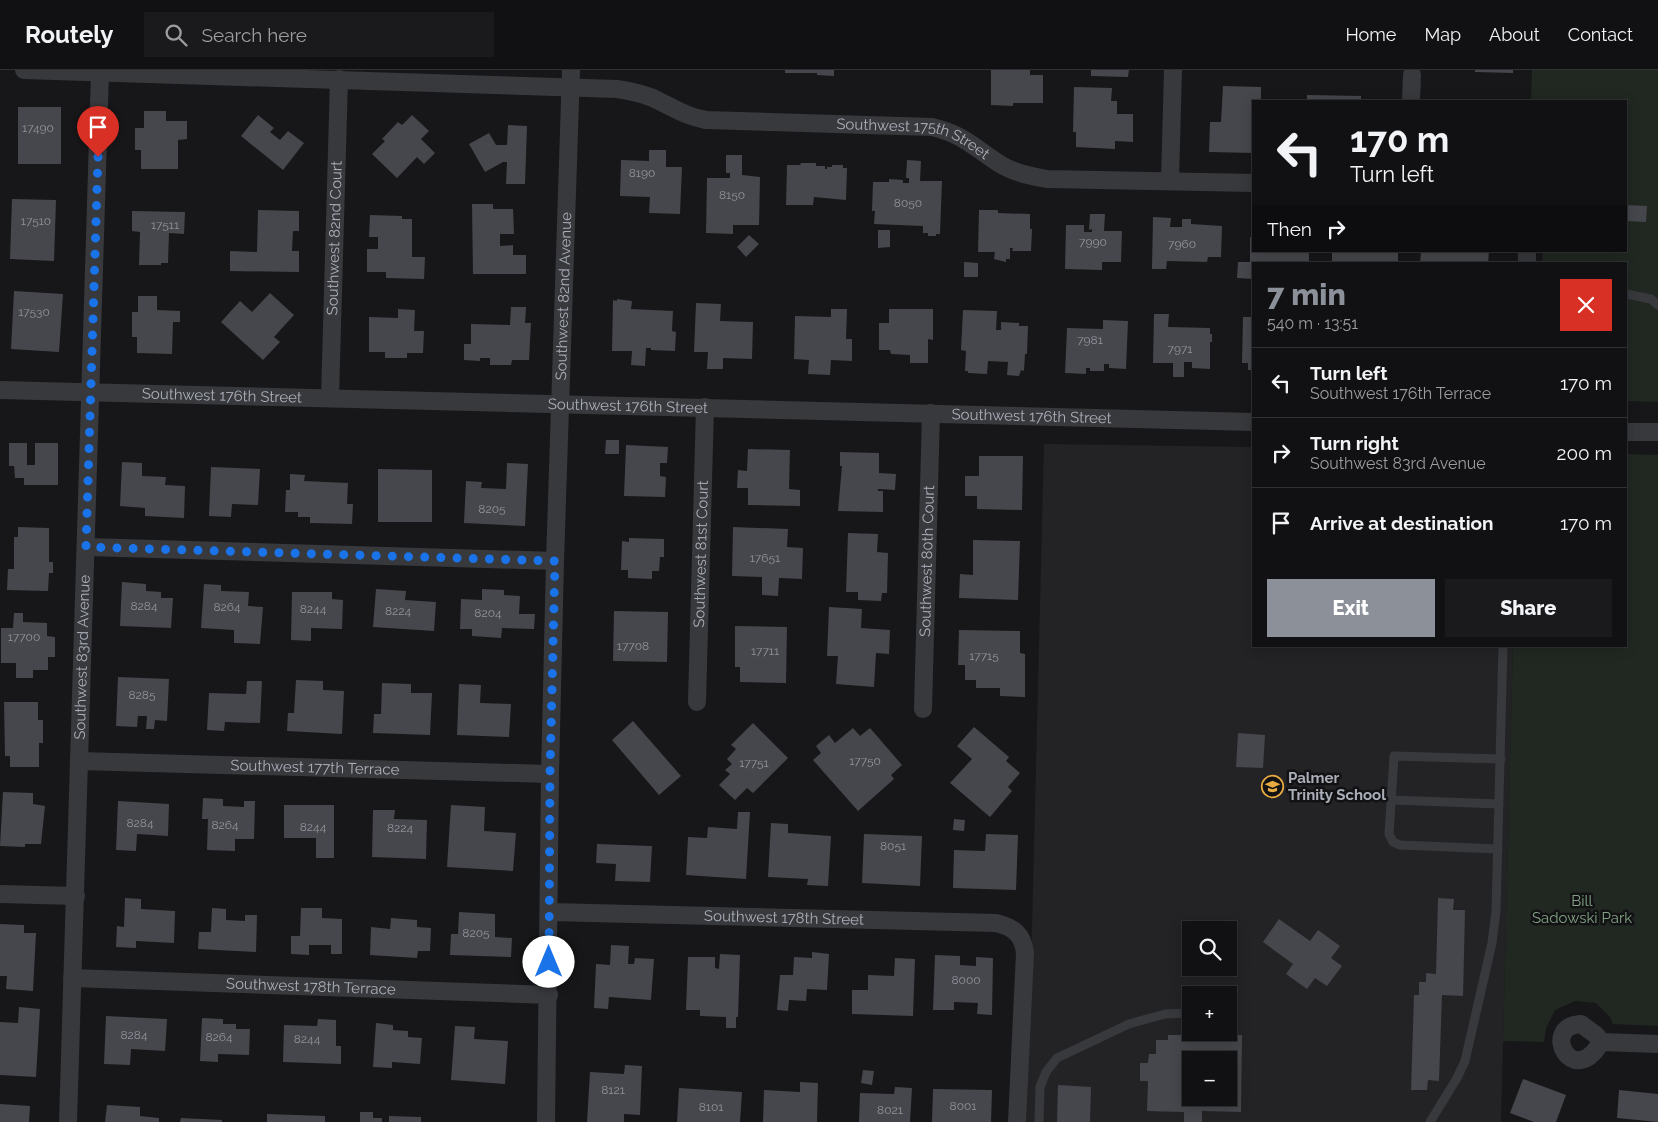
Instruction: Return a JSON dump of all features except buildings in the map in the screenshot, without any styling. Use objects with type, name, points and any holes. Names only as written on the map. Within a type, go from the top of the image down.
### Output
[{"type":"street","name":"Southwest 175th Street","points":[[24,70],[339,79],[571,78],[597,87],[632,91],[658,100],[682,114],[706,120],[932,127],[957,135],[1000,164],[1030,176],[1047,179],[1252,183]]},
{"type":"street","points":[[1170,180],[1173,70]]},
{"type":"street","name":"Southwest 83rd Avenue","points":[[68,1122],[100,72]]},
{"type":"street","points":[[1411,100],[1412,75]]},
{"type":"street","name":"Southwest 82nd Avenue","points":[[546,1122],[550,912],[550,774],[555,561],[571,78]]},
{"type":"street","name":"Southwest 82nd Court","points":[[330,398],[339,79]]},
{"type":"street","name":"Southwest 176th Street","points":[[0,390],[1252,422]]},
{"type":"street","name":"Southwest 81st Court","points":[[697,702],[705,407]]},
{"type":"street","name":"Southwest 80th Court","points":[[923,709],[931,413]]},
{"type":"street","points":[[1627,432],[1658,432]]},
{"type":"street","points":[[86,547],[555,561]]},
{"type":"street","name":"Southwest 177th Terrace","points":[[79,760],[550,774]]},
{"type":"street","points":[[0,894],[76,896]]},
{"type":"street","name":"Southwest 178th Street","points":[[550,912],[996,923],[1005,925],[1017,931],[1024,946],[1017,1122]]},
{"type":"street","name":"Southwest 178th Terrace","points":[[72,978],[549,996]]},
{"type":"street","points":[[1601,1042],[1658,1044]]},
{"type":"lane","points":[[1627,294],[1651,299],[1658,306]]},
{"type":"lane","points":[[1430,1122],[1457,1078],[1465,1061],[1490,952],[1496,912],[1504,647]]},
{"type":"lane","points":[[1498,849],[1400,845],[1393,842],[1389,834],[1394,756],[1501,759]]},
{"type":"lane","points":[[1392,800],[1499,804]]},
{"type":"lane","points":[[1039,1122],[1040,1087],[1046,1072],[1057,1058],[1129,1024],[1165,1014],[1182,1013]]},
{"type":"shaded area","name":"Palmer Trinity School","points":[[1044,444],[1252,447],[1252,647],[1513,647],[1501,1122],[1026,1122]]},
{"type":"green space","points":[[1532,70],[1658,70],[1658,402],[1627,401],[1627,262],[1542,262],[1543,252],[1627,252],[1627,100],[1531,100]]},
{"type":"green space","name":"Bill Sadowski Park","points":[[1627,454],[1658,455],[1658,1026],[1613,1024],[1610,1017],[1596,1003],[1575,1001],[1555,1010],[1546,1028],[1544,1042],[1503,1041],[1513,647],[1627,647]]},
{"type":"place","name":"Palmer Trinity School","points":[[1272,787]]},
{"type":"route","points":[[98,157],[86,547],[555,561],[550,774],[549,962]]}]
